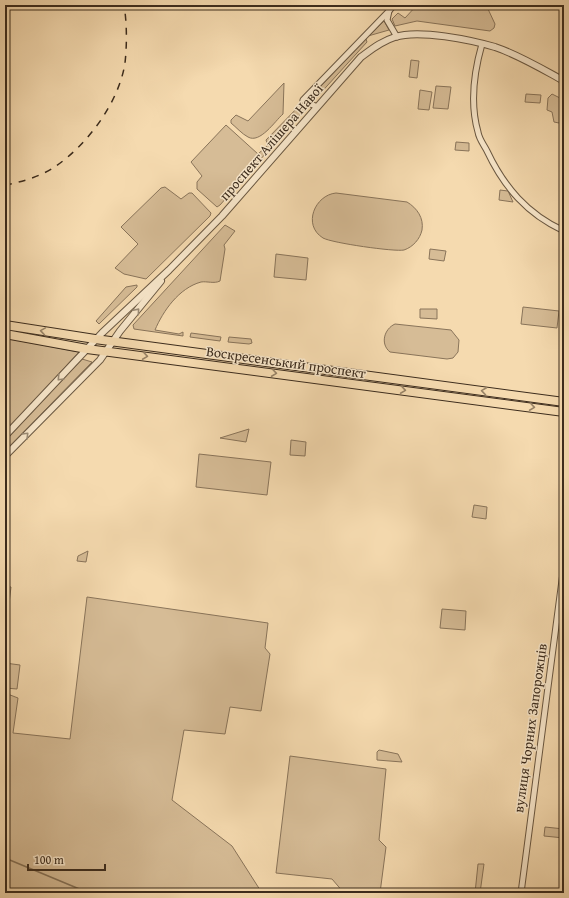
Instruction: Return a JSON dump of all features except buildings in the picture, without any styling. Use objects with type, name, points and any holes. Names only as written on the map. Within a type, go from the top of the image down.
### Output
[{"type":"main road","name":"Воскресенський проспект","points":[[5,325],[112,342],[564,402]]},
{"type":"main road","name":"Воскресенський проспект","points":[[5,334],[87,349],[564,412]]},
{"type":"street","points":[[317,107],[303,100],[394,5]]},
{"type":"street","points":[[389,11],[387,20],[397,36]]},
{"type":"street","name":"проспект Алішера Навої","points":[[5,436],[95,339],[169,270],[256,179],[361,57],[379,43],[397,36],[420,34],[482,44],[501,50],[564,81]]},
{"type":"street","points":[[482,44],[477,63],[473,96],[478,133],[490,158],[508,187],[526,208],[564,231]]},
{"type":"street","name":"проспект Алішера Навої","points":[[5,456],[107,351],[112,342],[169,270]]},
{"type":"street","name":"вулиця Чорних Запорожців","points":[[521,893],[564,565]]},
{"type":"shaded area","points":[[417,5],[483,5],[488,9],[495,24],[494,28],[490,31],[417,21],[395,26],[392,19],[398,13],[405,18]]},
{"type":"shaded area","points":[[384,21],[389,30],[368,36]]},
{"type":"shaded area","points":[[366,39],[367,42],[317,97],[315,97],[314,93]]},
{"type":"shaded area","points":[[411,60],[419,61],[417,78],[409,77]]},
{"type":"shaded area","points":[[284,83],[283,114],[262,135],[253,138],[248,137],[231,123],[231,120],[236,115],[248,121]]},
{"type":"shaded area","points":[[436,86],[451,87],[448,109],[433,108]]},
{"type":"shaded area","points":[[420,90],[432,92],[429,110],[418,109]]},
{"type":"shaded area","points":[[526,94],[541,95],[540,103],[525,102]]},
{"type":"shaded area","points":[[552,94],[564,100],[564,124],[554,122],[552,112],[547,110],[548,98]]},
{"type":"shaded area","points":[[302,103],[305,104],[306,108],[220,205],[217,207],[197,189],[197,182],[202,176],[191,162],[226,125],[258,154],[268,145],[266,140]]},
{"type":"shaded area","points":[[456,142],[469,143],[469,151],[455,150]]},
{"type":"shaded area","points":[[165,187],[181,199],[189,193],[192,193],[211,213],[210,216],[146,279],[124,274],[115,268],[138,244],[121,227],[161,188]]},
{"type":"shaded area","points":[[500,190],[508,191],[513,202],[499,200]]},
{"type":"shaded area","points":[[336,193],[407,202],[417,210],[421,217],[422,230],[420,236],[416,242],[404,250],[350,245],[323,238],[313,226],[312,219],[314,211],[322,199]]},
{"type":"shaded area","points":[[225,225],[235,231],[224,245],[225,249],[220,281],[201,282],[186,289],[167,308],[155,330],[179,334],[183,332],[183,336],[134,329],[133,325]]},
{"type":"shaded area","points":[[430,249],[446,251],[444,261],[429,259]]},
{"type":"shaded area","points":[[276,254],[308,258],[306,280],[274,277]]},
{"type":"shaded area","points":[[137,285],[137,287],[99,324],[96,321],[126,287]]},
{"type":"shaded area","points":[[523,307],[559,311],[557,328],[521,324]]},
{"type":"shaded area","points":[[420,309],[437,309],[437,319],[420,318]]},
{"type":"shaded area","points":[[395,324],[451,330],[459,340],[458,352],[453,358],[447,359],[390,352],[384,341],[388,329]]},
{"type":"shaded area","points":[[191,333],[221,337],[220,341],[190,337]]},
{"type":"shaded area","points":[[229,337],[251,339],[252,343],[228,342]]},
{"type":"shaded area","points":[[5,338],[79,352],[5,432]]},
{"type":"shaded area","points":[[82,359],[92,362],[5,451],[5,441]]},
{"type":"shaded area","points":[[249,429],[246,442],[220,438]]},
{"type":"shaded area","points":[[291,440],[306,442],[305,456],[290,455]]},
{"type":"shaded area","points":[[199,454],[271,462],[267,495],[196,487]]},
{"type":"shaded area","points":[[474,505],[487,507],[486,519],[472,517]]},
{"type":"shaded area","points":[[88,551],[86,562],[77,561],[78,556]]},
{"type":"shaded area","points":[[5,586],[11,587],[5,636]]},
{"type":"shaded area","points":[[87,597],[268,623],[265,648],[270,654],[261,711],[230,707],[225,734],[184,730],[172,800],[232,846],[262,893],[5,893],[5,693],[18,698],[13,733],[70,739]]},
{"type":"shaded area","points":[[442,609],[466,611],[465,630],[440,628]]},
{"type":"shaded area","points":[[5,663],[20,665],[17,689],[5,688]]},
{"type":"shaded area","points":[[379,750],[398,754],[402,762],[377,760],[377,752]]},
{"type":"shaded area","points":[[290,756],[386,769],[379,840],[386,847],[380,893],[344,893],[332,879],[276,873]]},
{"type":"shaded area","points":[[545,827],[564,829],[564,838],[544,836]]},
{"type":"shaded area","points":[[478,864],[484,864],[480,893],[475,893]]},
{"type":"waterway","points":[[5,858],[89,893]]},
{"type":"railway","points":[[5,185],[32,178],[45,173],[56,166],[79,146],[100,121],[109,107],[122,78],[126,49],[126,19],[124,5]]}]
